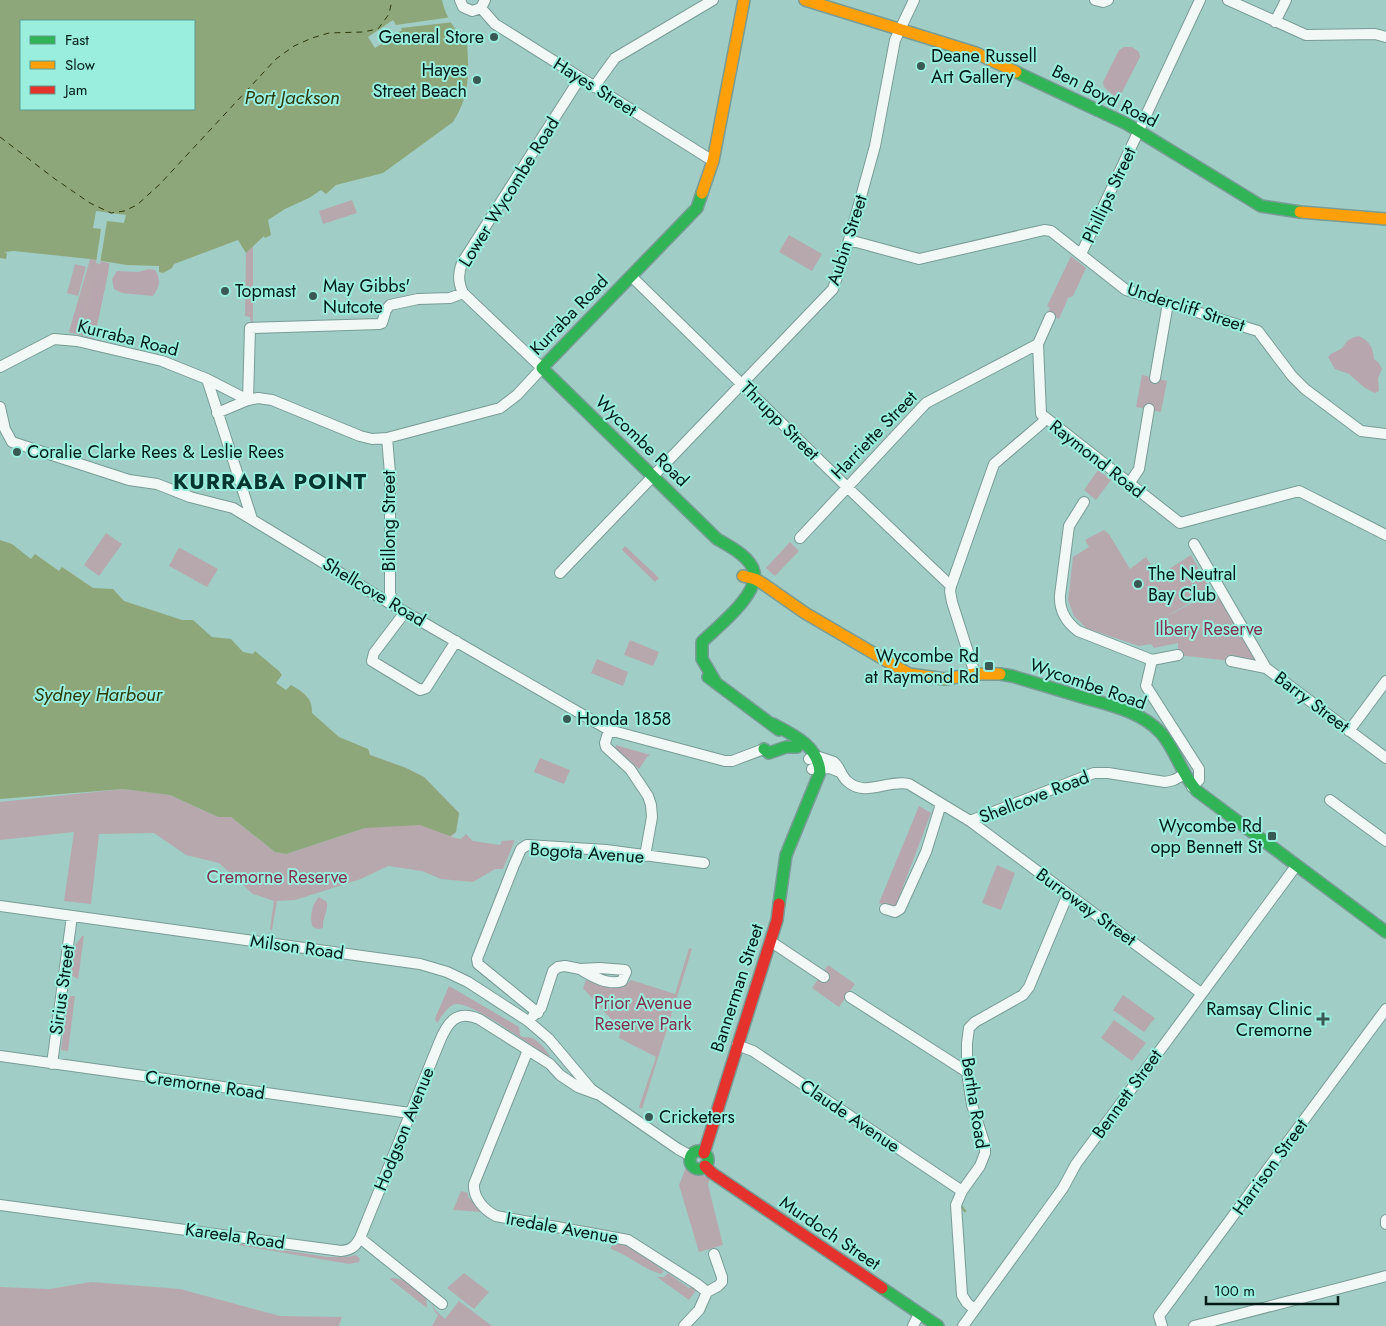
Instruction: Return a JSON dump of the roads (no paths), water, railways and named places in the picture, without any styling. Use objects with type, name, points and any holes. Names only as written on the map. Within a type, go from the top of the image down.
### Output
[{"type":"main road","name":"Kurraba Road","points":[[542,368],[693,214],[702,195],[713,161],[744,0]]},
{"type":"main road","name":"Ben Boyd Road","points":[[804,0],[976,53],[1139,131],[1261,206],[1280,210],[1386,218]]},
{"type":"main road","name":"Wycombe Road","points":[[542,368],[717,538],[730,546],[749,564],[754,571],[755,579]]},
{"type":"main road","name":"Wycombe Road","points":[[717,538],[735,561],[743,576],[755,579],[805,613],[909,674],[945,679],[993,673],[1012,676],[1136,714],[1154,726],[1163,736],[1192,787],[1386,932]]},
{"type":"main road","points":[[743,576],[740,591],[703,627],[696,639],[692,651],[693,663],[702,674],[715,681],[773,724],[804,743],[815,763]]},
{"type":"main road","points":[[715,681],[700,660],[702,642],[747,597],[754,586],[755,579]]},
{"type":"main road","points":[[773,724],[815,763]]},
{"type":"main road","points":[[764,749],[769,752],[791,746],[797,747]]},
{"type":"main road","name":"Bannerman Street","points":[[704,1153],[778,915],[786,858],[815,763]]},
{"type":"main road","points":[[698,1152],[704,1153],[707,1158],[705,1166],[698,1169],[693,1167],[690,1163],[691,1156],[698,1152]]},
{"type":"main road","name":"Murdoch Street","points":[[705,1166],[712,1173],[938,1326]]},
{"type":"street","name":"Hayes Street","points":[[460,0],[463,7],[468,10],[475,11],[483,4],[495,24],[713,161]]},
{"type":"street","points":[[594,87],[615,58],[713,0]]},
{"type":"street","name":"Aubin Street","points":[[560,573],[833,289],[849,240],[875,146],[895,40],[914,0]]},
{"type":"street","points":[[1095,0],[1103,2],[1108,0]]},
{"type":"street","name":"Phillips Street","points":[[1081,254],[1200,0]]},
{"type":"street","points":[[1228,0],[1306,36],[1375,34],[1386,37]]},
{"type":"street","points":[[1276,22],[1286,0]]},
{"type":"street","name":"Lower Wycombe Road","points":[[542,368],[463,293],[459,272],[462,263],[580,78]]},
{"type":"street","name":"Undercliff Street","points":[[849,240],[919,259],[1047,230],[1126,290],[1258,331],[1292,376],[1305,389],[1361,431],[1386,434]]},
{"type":"street","name":"Thrupp Street","points":[[631,276],[951,586]]},
{"type":"street","points":[[248,400],[250,328],[379,324],[382,323],[388,307],[395,304],[418,299],[450,298],[463,293]]},
{"type":"street","points":[[1155,378],[1168,303]]},
{"type":"street","points":[[1045,418],[1041,414],[1038,344],[1050,317]]},
{"type":"street","name":"Kurraba Road","points":[[0,367],[54,339],[77,341],[162,361],[207,379],[248,400]]},
{"type":"street","name":"Harriette Street","points":[[800,538],[926,403],[1038,344]]},
{"type":"street","name":"Kurraba Road","points":[[217,413],[248,400],[268,399],[360,436],[372,439],[386,438],[500,408],[508,404],[542,368]]},
{"type":"street","points":[[207,379],[252,519]]},
{"type":"street","name":"Shellcove Road","points":[[0,407],[5,429],[12,442],[129,480],[157,484],[190,497],[228,506],[386,601],[609,730],[725,761],[732,761],[764,749]]},
{"type":"street","points":[[1129,484],[1139,469],[1149,409]]},
{"type":"street","name":"Raymond Road","points":[[975,674],[952,602],[951,586],[994,464],[1042,423],[1045,418],[1180,524],[1299,491],[1386,535]]},
{"type":"street","name":"Billong Street","points":[[386,438],[390,473],[390,592],[393,604]]},
{"type":"street","points":[[1084,502],[1069,526],[1060,595],[1063,614],[1078,631],[1152,660],[1178,655]]},
{"type":"street","points":[[1194,544],[1266,668]]},
{"type":"street","points":[[405,612],[374,653],[372,661],[420,690],[426,688],[456,641]]},
{"type":"street","points":[[1152,660],[1146,686],[1199,769],[1199,780],[1192,787]]},
{"type":"street","name":"Barry Street","points":[[1231,661],[1266,668],[1386,758]]},
{"type":"street","points":[[1349,731],[1386,680]]},
{"type":"street","points":[[609,730],[605,743],[606,747],[630,769],[648,796],[651,805],[652,817],[645,856]]},
{"type":"street","name":"Shellcove Road","points":[[815,763],[834,762],[849,783],[857,787],[870,788],[905,783],[970,821],[1094,773],[1108,773],[1165,782],[1184,775]]},
{"type":"street","points":[[1330,800],[1386,841]]},
{"type":"street","points":[[885,909],[894,912],[900,909],[926,852],[942,804]]},
{"type":"street","name":"Burroway Street","points":[[970,821],[1201,993]]},
{"type":"street","name":"Bogota Avenue","points":[[538,1013],[478,964],[477,959],[521,849],[527,845],[606,850],[704,863]]},
{"type":"street","name":"Bennett Street","points":[[963,1326],[1063,1188],[1076,1164],[1296,866]]},
{"type":"street","name":"Bertha Road","points":[[974,1310],[962,1295],[956,1205],[962,1191],[980,1166],[985,1153],[972,1104],[967,1072],[969,1028],[975,1022],[1023,995],[1029,987],[1068,894]]},
{"type":"street","name":"Milson Road","points":[[0,906],[420,964],[441,970],[468,982],[528,1020],[549,1039],[565,1058]]},
{"type":"street","name":"Sirius Street","points":[[52,1064],[72,916]]},
{"type":"street","points":[[770,941],[824,977]]},
{"type":"street","points":[[528,1020],[538,1013],[543,1004],[555,969],[564,966],[580,969]]},
{"type":"street","points":[[850,997],[967,1072]]},
{"type":"street","name":"Harrison Street","points":[[1160,1321],[1386,1009]]},
{"type":"street","name":"Hodgson Avenue","points":[[360,1238],[443,1032],[452,1021],[462,1015],[473,1016],[528,1050]]},
{"type":"street","name":"Claude Avenue","points":[[737,1045],[753,1051],[962,1191]]},
{"type":"street","points":[[528,1050],[550,1064],[560,1075],[578,1087],[597,1094]]},
{"type":"street","name":"Iredale Avenue","points":[[528,1050],[474,1184],[476,1197],[489,1212],[496,1216],[628,1240],[707,1292]]},
{"type":"street","name":"Cremorne Road","points":[[0,1056],[410,1112]]},
{"type":"street","points":[[550,1064],[556,1064],[565,1058],[586,1084],[597,1094],[691,1156]]},
{"type":"street","name":"Kareela Road","points":[[0,1205],[341,1251],[354,1248],[360,1238]]},
{"type":"street","points":[[360,1238],[442,1304]]},
{"type":"street","points":[[687,1325],[699,1310],[707,1292],[722,1282],[714,1254]]},
{"type":"street","points":[[1194,1326],[1386,1276]]},
{"type":"street","points":[[913,1326],[919,1314]]},
{"type":"water","name":"Port Jackson","points":[[0,0],[442,0],[452,23],[467,43],[467,84],[463,103],[453,122],[383,173],[336,185],[326,194],[321,190],[285,209],[268,220],[271,235],[265,238],[264,236],[246,253],[238,240],[174,264],[172,268],[163,273],[159,272],[159,266],[127,265],[14,251],[4,252],[7,253],[6,259],[0,258]]},
{"type":"water","name":"Sydney Harbour","points":[[0,540],[12,544],[31,559],[35,554],[59,571],[62,567],[93,588],[113,589],[124,601],[182,620],[193,620],[212,637],[231,639],[243,652],[253,654],[255,651],[282,675],[276,683],[286,690],[291,685],[303,693],[311,703],[312,713],[339,737],[368,749],[370,755],[406,768],[424,777],[459,813],[456,832],[450,836],[420,825],[365,828],[286,854],[275,852],[231,817],[218,817],[170,795],[123,789],[0,799]]},
{"type":"waterway","points":[[960,1205],[965,1211]]},
{"type":"place","name":"General Store","points":[[494,37]]},
{"type":"place","name":"Deane Russell Art Gallery","points":[[921,66]]},
{"type":"place","name":"Hayes Street Beach","points":[[477,80]]},
{"type":"place","name":"Topmast","points":[[225,291]]},
{"type":"place","name":"May Gibbs' Nutcote","points":[[313,296]]},
{"type":"place","name":"Coralie Clarke Rees & Leslie Rees","points":[[17,452]]},
{"type":"place","name":"The Neutral Bay Club","points":[[1138,584]]},
{"type":"place","name":"Wycombe Rd at Raymond Rd","points":[[989,666]]},
{"type":"place","name":"Honda 1858","points":[[567,719]]},
{"type":"place","name":"Wycombe Rd opp Bennett St","points":[[1272,836]]},
{"type":"place","name":"Ramsay Clinic Cremorne","points":[[1323,1019]]},
{"type":"place","name":"Cricketers","points":[[649,1117]]},
{"type":"district","name":"KURRABA POINT","points":[[270,481]]},
{"type":"park label","name":"Ilbery Reserve","points":[[1209,629]]},
{"type":"park label","name":"Cremorne Reserve","points":[[277,877]]},
{"type":"park label","name":"Prior Avenue Reserve Park","points":[[643,1013]]}]
